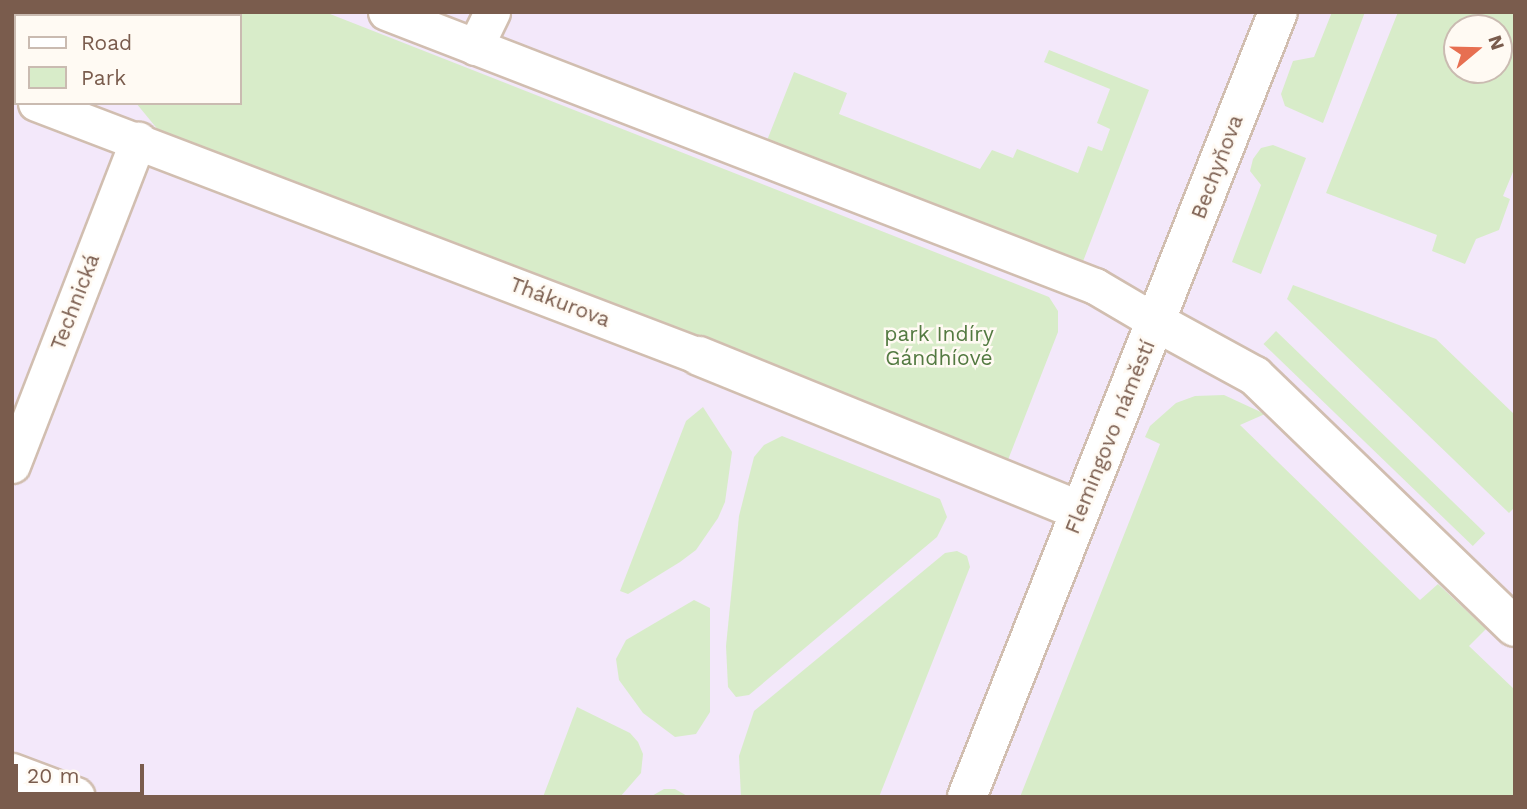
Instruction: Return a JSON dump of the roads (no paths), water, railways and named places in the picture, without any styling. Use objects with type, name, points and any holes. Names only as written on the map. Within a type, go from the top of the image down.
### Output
[{"type":"street","points":[[386,12],[1095,286],[1156,322]]},
{"type":"street","points":[[475,47],[492,12]]},
{"type":"street","name":"Bechyňova","points":[[1156,322],[1278,12]]},
{"type":"street","name":"Thákurova","points":[[48,105],[84,111],[138,140],[699,356],[1080,511]]},
{"type":"street","name":"Technická","points":[[12,465],[138,140]]},
{"type":"street","name":"Flemingovo náměstí","points":[[967,797],[1156,322],[1255,376],[1515,627]]},
{"type":"street","points":[[12,773],[76,797]]},
{"type":"park label","name":"park Indíry Gándhíové","points":[[939,346]]}]
